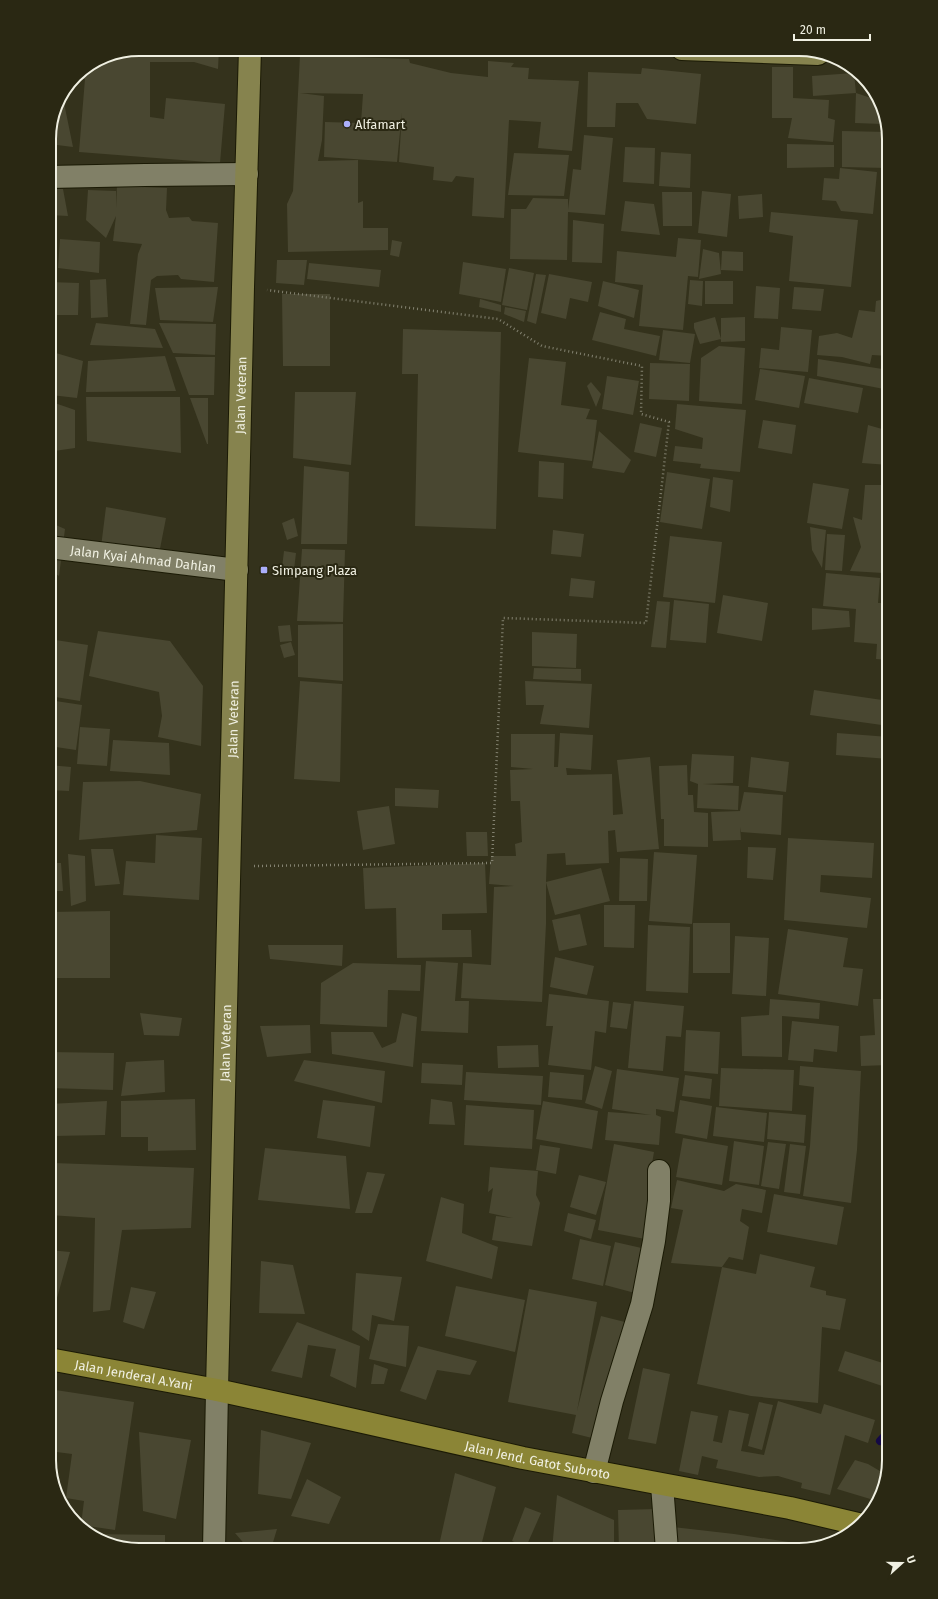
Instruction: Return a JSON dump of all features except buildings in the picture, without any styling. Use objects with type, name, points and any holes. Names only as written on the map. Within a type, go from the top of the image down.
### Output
[{"type":"main road","name":"Jalan Veteran","points":[[217,1390],[250,56]]},
{"type":"main road","name":"Jalan Jenderal A.Yani","points":[[56,1360],[217,1390]]},
{"type":"main road","name":"Jalan Jend. Gatot Subroto","points":[[217,1390],[313,1410],[523,1458],[790,1508],[854,1523]]},
{"type":"street","points":[[56,177],[247,174]]},
{"type":"street","name":"Jalan Kyai Ahmad Dahlan","points":[[56,548],[237,570]]},
{"type":"street","points":[[594,1472],[612,1401],[642,1304],[654,1241],[659,1200],[659,1171]]},
{"type":"street","points":[[214,1543],[217,1390]]},
{"type":"street","points":[[662,1485],[666,1543]]},
{"type":"path","points":[[229,866],[492,863],[503,618],[646,623],[669,422],[641,414],[642,366],[542,346],[498,319],[243,287]]},
{"type":"place","name":"Alfamart","points":[[347,124]]},
{"type":"place","name":"Simpang Plaza","points":[[264,570]]}]
